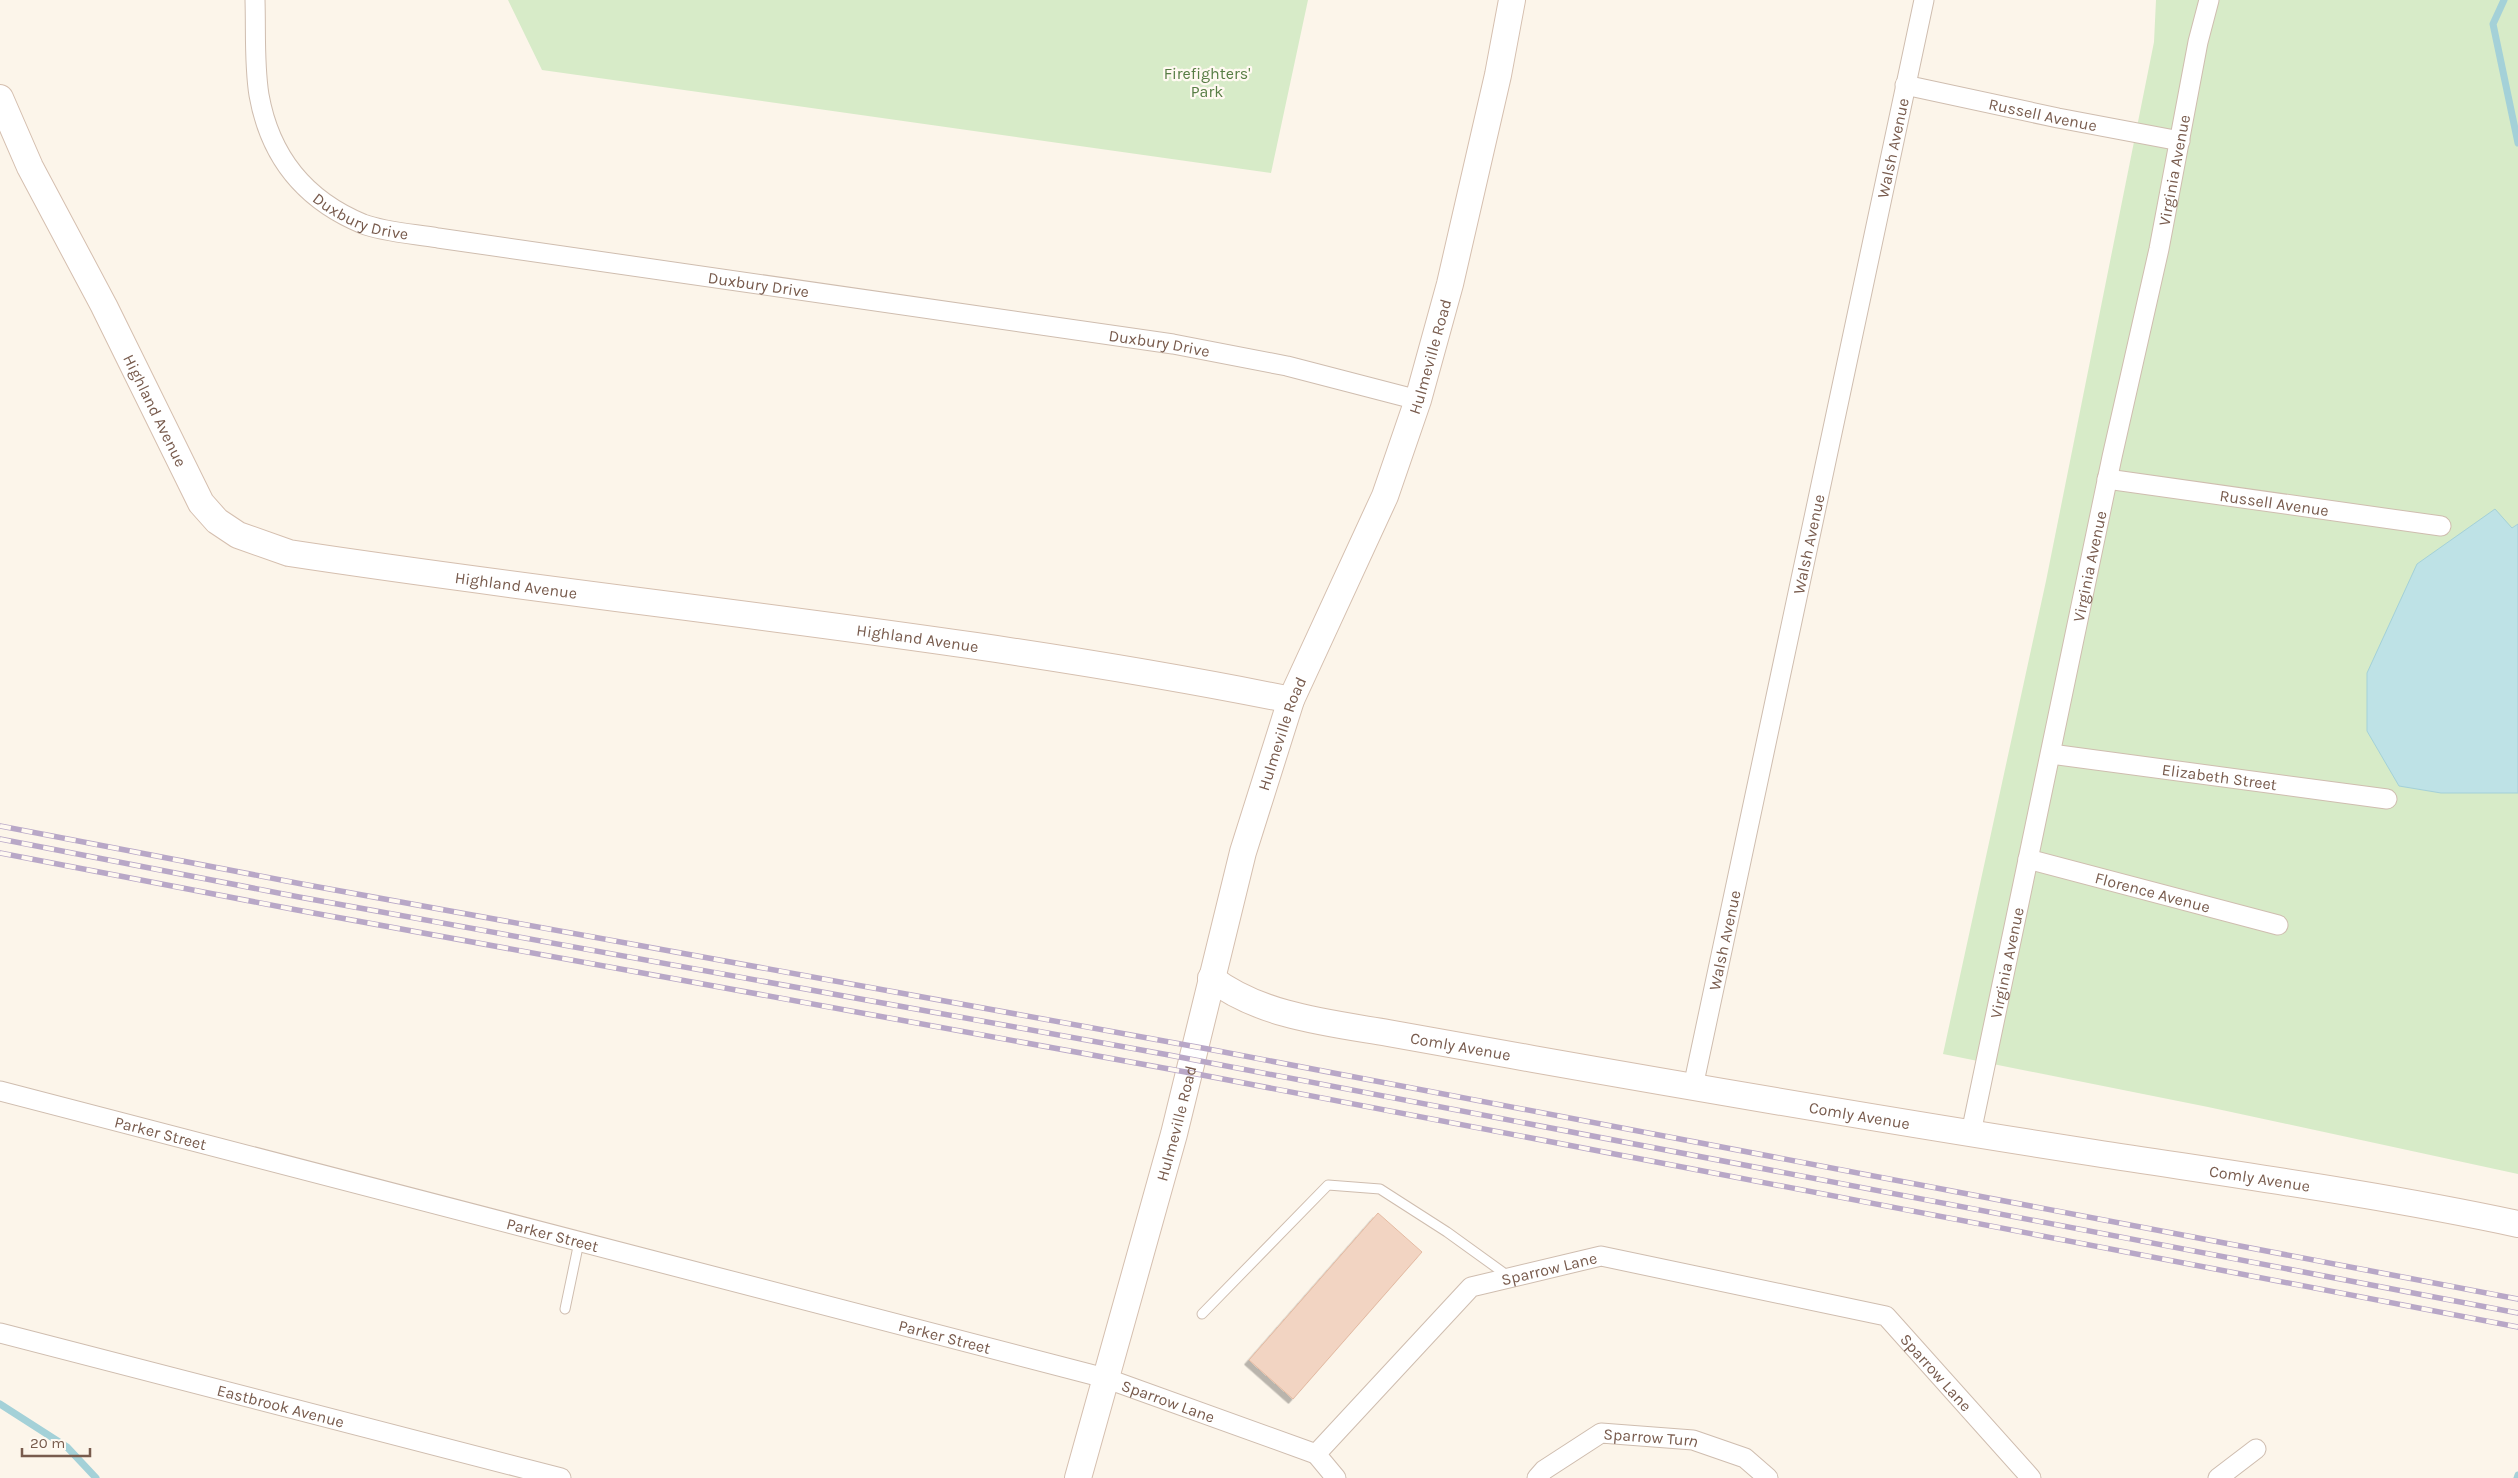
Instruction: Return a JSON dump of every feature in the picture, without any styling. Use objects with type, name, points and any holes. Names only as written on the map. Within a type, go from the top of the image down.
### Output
[{"type":"street","name":"Duxbury Drive","points":[[255,0],[258,93],[273,145],[306,189],[326,205],[364,224],[438,238],[1173,344],[1287,366],[1418,400]]},
{"type":"street","name":"Hulmeville Road","points":[[1078,1478],[1174,1134],[1243,852],[1291,700],[1385,496],[1418,400],[1450,284],[1498,75],[1512,0]]},
{"type":"street","name":"Walsh Avenue","points":[[1693,1087],[1924,0]]},
{"type":"street","name":"Virginia Avenue","points":[[1971,1133],[2208,0]]},
{"type":"street","name":"Russell Avenue","points":[[1905,84],[2058,118],[2180,141]]},
{"type":"street","name":"Highland Avenue","points":[[0,98],[30,167],[104,306],[190,482],[202,503],[217,521],[238,535],[289,552],[317,557],[1023,654],[1186,679],[1291,700]]},
{"type":"street","name":"Russell Avenue","points":[[2107,479],[2441,526]]},
{"type":"street","name":"Elizabeth Street","points":[[2051,754],[2388,799]]},
{"type":"street","name":"Florence Avenue","points":[[2028,859],[2278,925]]},
{"type":"street","name":"Comly Avenue","points":[[1211,978],[1241,999],[1267,1008],[1346,1026],[1693,1087],[1971,1133],[2332,1188],[2518,1224]]},
{"type":"street","name":"Parker Street","points":[[0,1091],[1105,1378]]},
{"type":"street","name":"Sparrow Lane","points":[[1105,1378],[1316,1454],[1471,1287],[1601,1256],[1886,1316],[2031,1478]]},
{"type":"street","name":"Eastbrook Avenue","points":[[0,1333],[561,1478]]},
{"type":"street","name":"Sparrow Turn","points":[[1537,1478],[1544,1470],[1601,1433],[1693,1440],[1745,1458],[1768,1478]]},
{"type":"street","points":[[2218,1478],[2256,1449]]},
{"type":"street","points":[[1316,1454],[1336,1478]]},
{"type":"lane","points":[[1202,1314],[1328,1185],[1380,1189],[1448,1232],[1510,1278]]},
{"type":"lane","points":[[565,1309],[579,1242]]},
{"type":"green space","name":"Firefighters' Park","points":[[508,0],[1308,0],[1271,173],[542,70]]},
{"type":"green space","points":[[2156,0],[2518,0],[2518,1174],[2208,1107],[1943,1054],[2046,581],[2154,42]]},
{"type":"water","points":[[2495,509],[2512,528],[2518,524],[2518,793],[2441,793],[2399,786],[2367,731],[2367,673],[2417,564]]},
{"type":"building","points":[[1378,1213],[1422,1252],[1293,1399],[1249,1360]]},
{"type":"waterway","points":[[2504,0],[2493,24],[2518,143]]},
{"type":"waterway","points":[[0,1404],[67,1447],[96,1478]]},
{"type":"railway","points":[[0,826],[302,884],[1208,1049],[2518,1299]]},
{"type":"railway","points":[[0,839],[299,897],[1169,1055],[2518,1313]]},
{"type":"railway","points":[[0,853],[297,910],[1202,1075],[2518,1327]]}]
